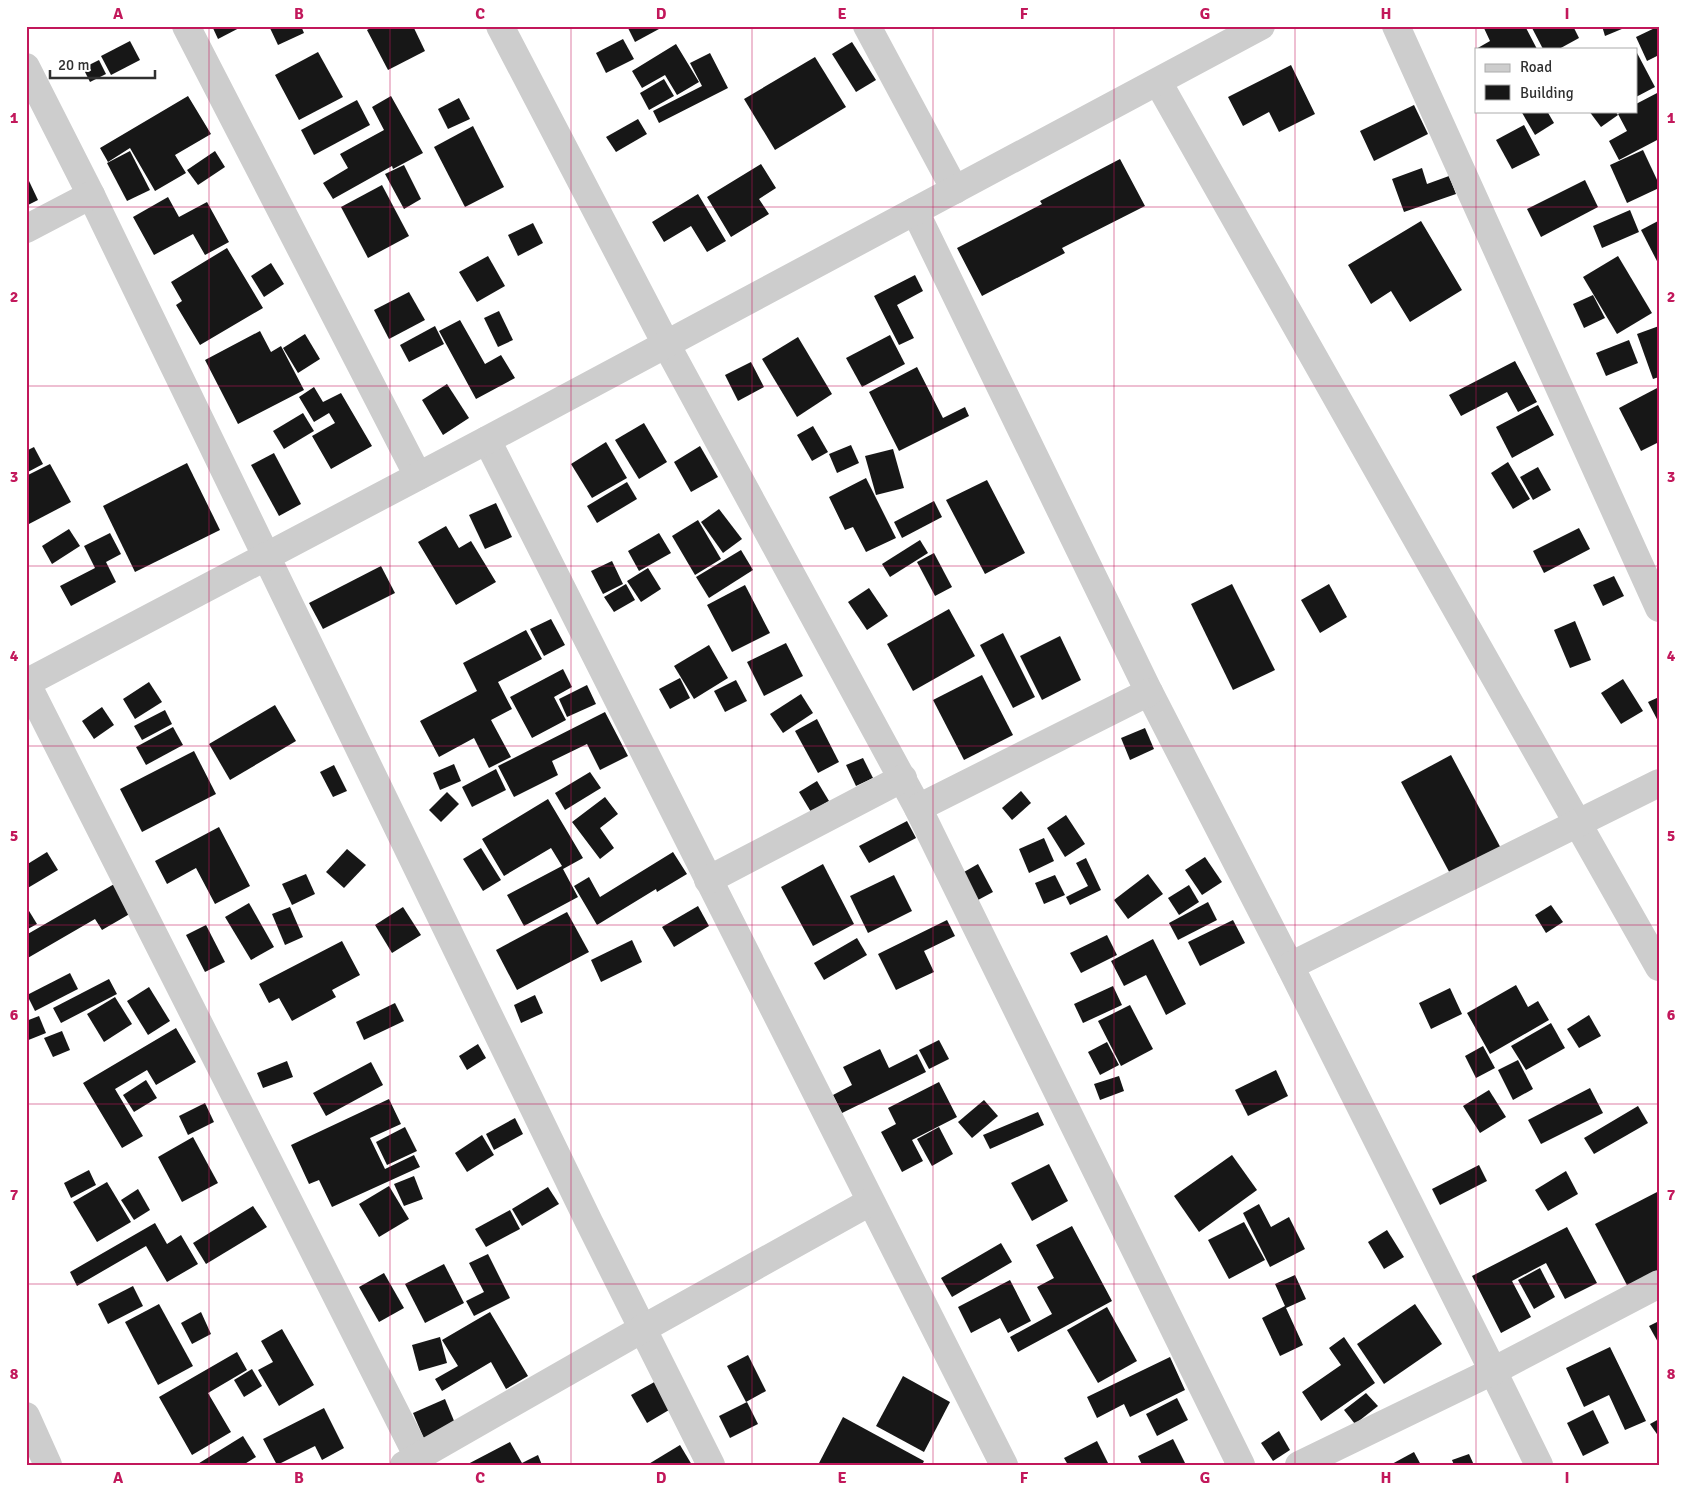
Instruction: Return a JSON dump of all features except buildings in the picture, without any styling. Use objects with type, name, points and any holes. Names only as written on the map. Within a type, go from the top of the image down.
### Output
[{"type":"street","points":[[186,26],[418,476]]},
{"type":"street","points":[[500,26],[666,344],[903,778],[1241,1465]]},
{"type":"street","points":[[867,26],[956,190]]},
{"type":"street","points":[[870,1202],[644,1328],[415,1462],[26,682],[487,440],[1158,82],[1219,36],[1261,26]]},
{"type":"street","points":[[1396,26],[1659,608]]},
{"type":"street","points":[[26,67],[91,195],[589,1222],[644,1328],[711,1465]]},
{"type":"street","points":[[1158,82],[1659,967]]},
{"type":"street","points":[[26,229],[91,195]]},
{"type":"street","points":[[916,212],[1149,692],[1290,966],[1539,1465]]},
{"type":"street","points":[[487,440],[1004,1465]]},
{"type":"street","points":[[918,808],[1149,692]]},
{"type":"street","points":[[708,880],[903,778]]},
{"type":"street","points":[[1290,966],[1659,783]]},
{"type":"street","points":[[1299,1465],[1493,1371],[1659,1284]]},
{"type":"street","points":[[26,1416],[48,1465]]}]
